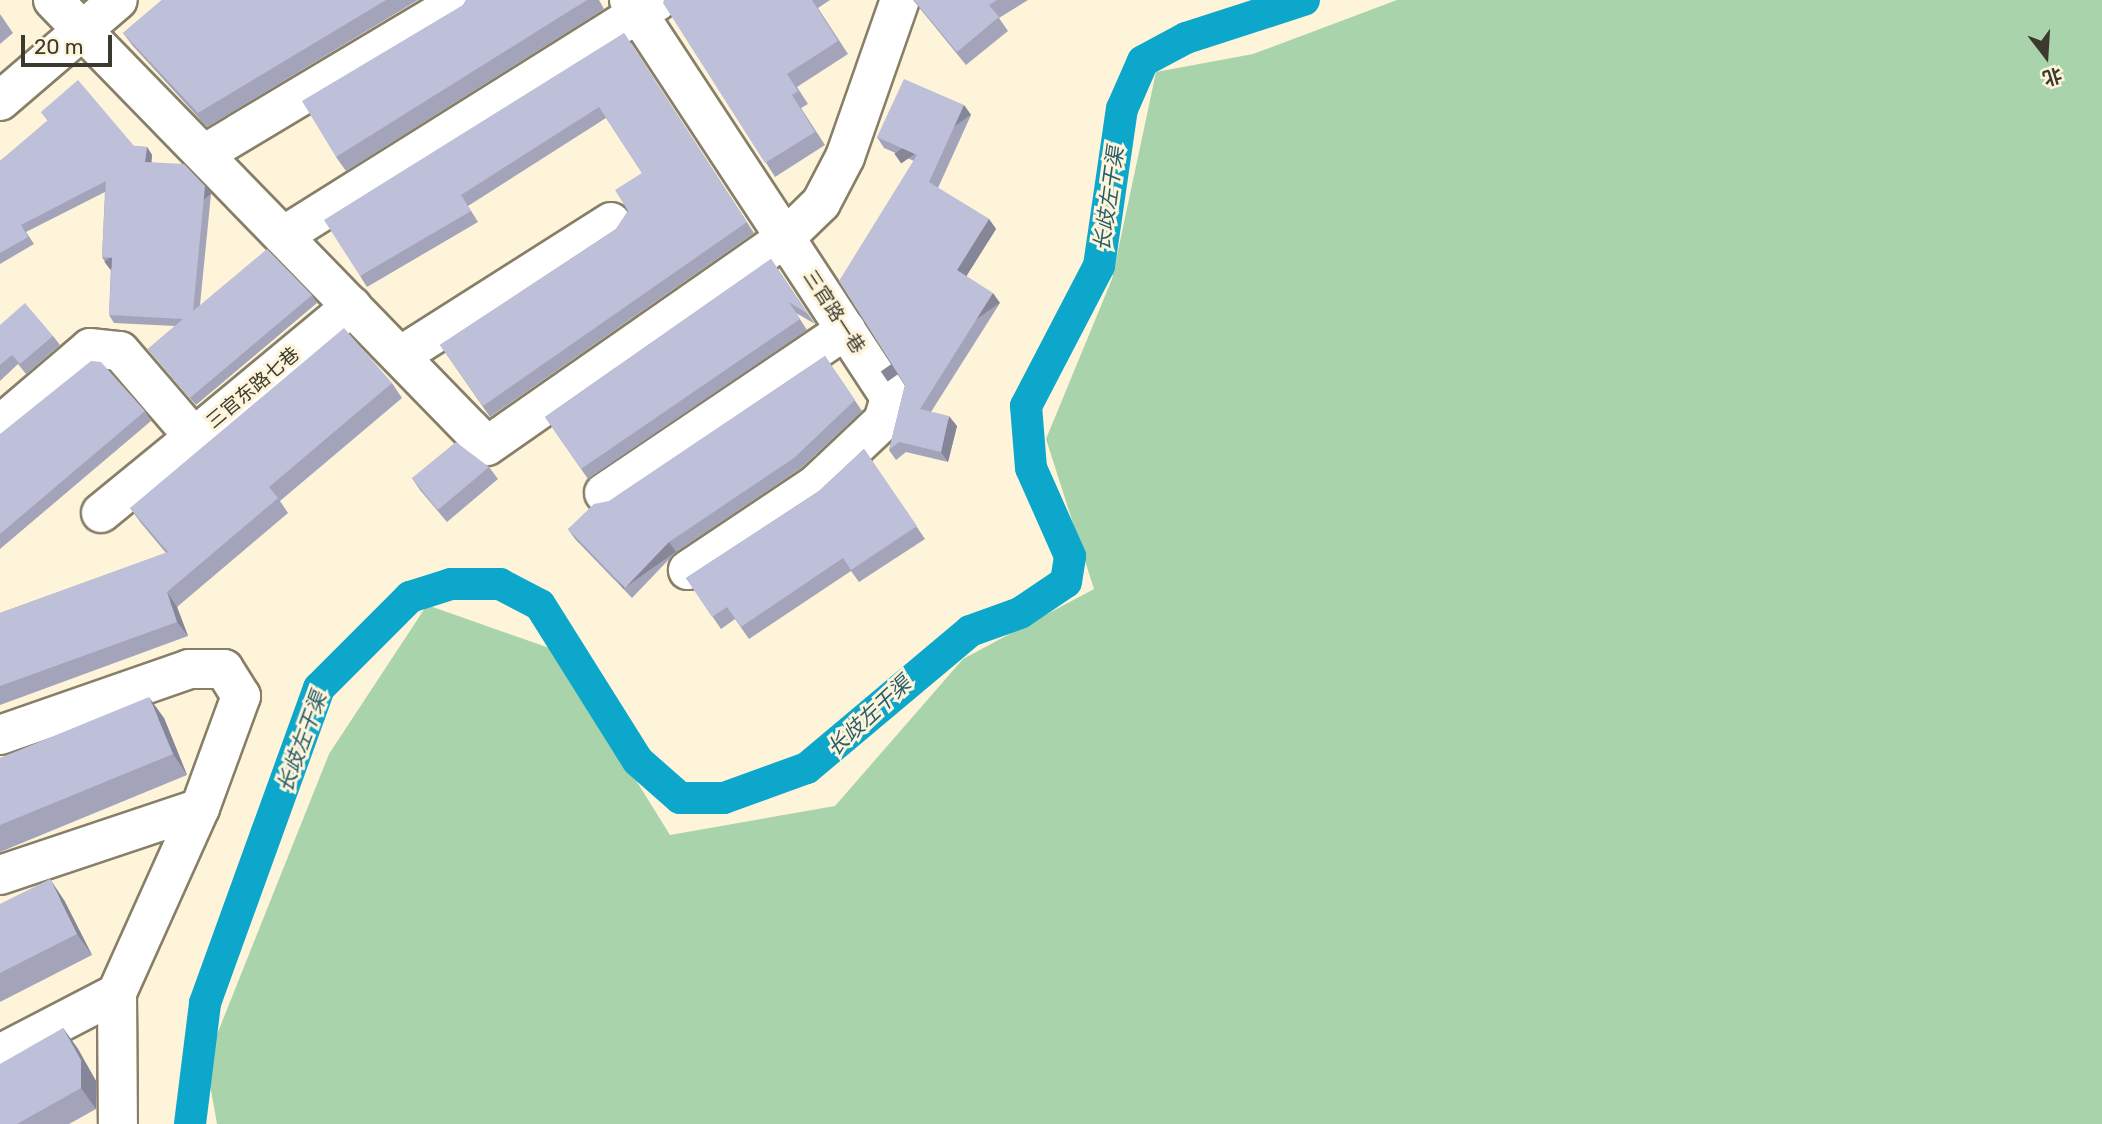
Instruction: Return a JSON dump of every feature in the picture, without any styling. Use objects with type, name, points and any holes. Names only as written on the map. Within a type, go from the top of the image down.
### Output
[{"type":"street","points":[[53,0],[85,28],[169,124],[204,154],[487,446],[785,238],[821,203],[845,158],[900,0]]},
{"type":"street","points":[[0,102],[118,0]]},
{"type":"street","points":[[204,154],[461,0]]},
{"type":"street","points":[[283,236],[642,4]]},
{"type":"street","name":"三官路一巷","points":[[642,4],[785,238],[890,398],[883,421],[815,485],[688,570]]},
{"type":"street","points":[[400,356],[611,222]]},
{"type":"street","name":"三官东路七巷","points":[[0,425],[90,348],[120,351],[194,438],[352,306]]},
{"type":"street","points":[[604,493],[846,330]]},
{"type":"street","points":[[101,513],[194,438]]},
{"type":"street","points":[[0,735],[189,669],[224,669],[241,696],[200,807],[117,993],[118,1124]]},
{"type":"street","points":[[0,875],[200,807]]},
{"type":"street","points":[[0,1054],[117,993]]},
{"type":"green space","points":[[1397,0],[2102,0],[2102,1124],[217,1124],[206,1062],[329,754],[427,605],[555,650],[670,835],[835,806],[963,659],[1094,589],[1046,439],[1112,279],[1156,72],[1253,54]]},
{"type":"building","points":[[162,0],[386,0],[198,113],[123,33]]},
{"type":"building","points":[[466,0],[587,0],[336,157],[302,101],[463,5]]},
{"type":"building","points":[[664,0],[812,0],[838,41],[787,74],[798,91],[792,95],[815,132],[765,163],[663,3]]},
{"type":"building","points":[[914,0],[997,0],[989,5],[999,17],[957,52]]},
{"type":"building","points":[[624,33],[747,222],[483,406],[440,345],[616,229],[628,211],[615,190],[642,173],[599,107],[461,195],[471,211],[360,276],[324,220]]},
{"type":"building","points":[[904,79],[964,105],[929,182],[989,219],[957,270],[993,293],[920,409],[949,416],[941,452],[899,442],[889,450],[905,385],[839,281],[917,155],[877,137]]},
{"type":"building","points":[[78,80],[134,146],[147,147],[145,162],[184,164],[205,186],[193,311],[267,249],[312,295],[190,398],[148,349],[183,319],[109,315],[112,258],[102,257],[106,181],[21,225],[28,237],[0,253],[0,161],[48,120],[41,112]]},
{"type":"building","points":[[771,259],[808,314],[789,302],[800,319],[581,469],[545,417]]},
{"type":"building","points":[[25,303],[53,336],[20,364],[12,355],[0,365],[0,325]]},
{"type":"building","points":[[344,328],[392,383],[269,487],[278,498],[167,592],[177,622],[0,686],[0,613],[168,552],[130,508]]},
{"type":"building","points":[[825,356],[855,400],[794,458],[669,542],[625,588],[568,529],[594,504],[609,501]]},
{"type":"building","points":[[91,361],[101,362],[145,411],[0,534],[0,434]]},
{"type":"building","points":[[456,442],[489,467],[438,510],[412,478]]},
{"type":"building","points":[[864,449],[917,526],[851,570],[843,558],[741,627],[727,607],[712,617],[686,578],[819,491]]},
{"type":"building","points":[[149,697],[173,754],[0,825],[0,758]]},
{"type":"building","points":[[50,879],[77,934],[0,973],[0,904]]},
{"type":"building","points":[[63,1028],[81,1060],[81,1088],[17,1124],[0,1124],[0,1064]]},
{"type":"waterway","name":"长歧左干渠","points":[[190,1124],[205,1003],[319,688],[410,597],[451,584],[500,584],[540,605],[638,761],[680,798],[724,798],[807,768],[970,631],[1020,613],[1066,582],[1070,556],[1031,468],[1026,406],[1099,266],[1122,109],[1143,61],[1186,38],[1304,0]]}]
